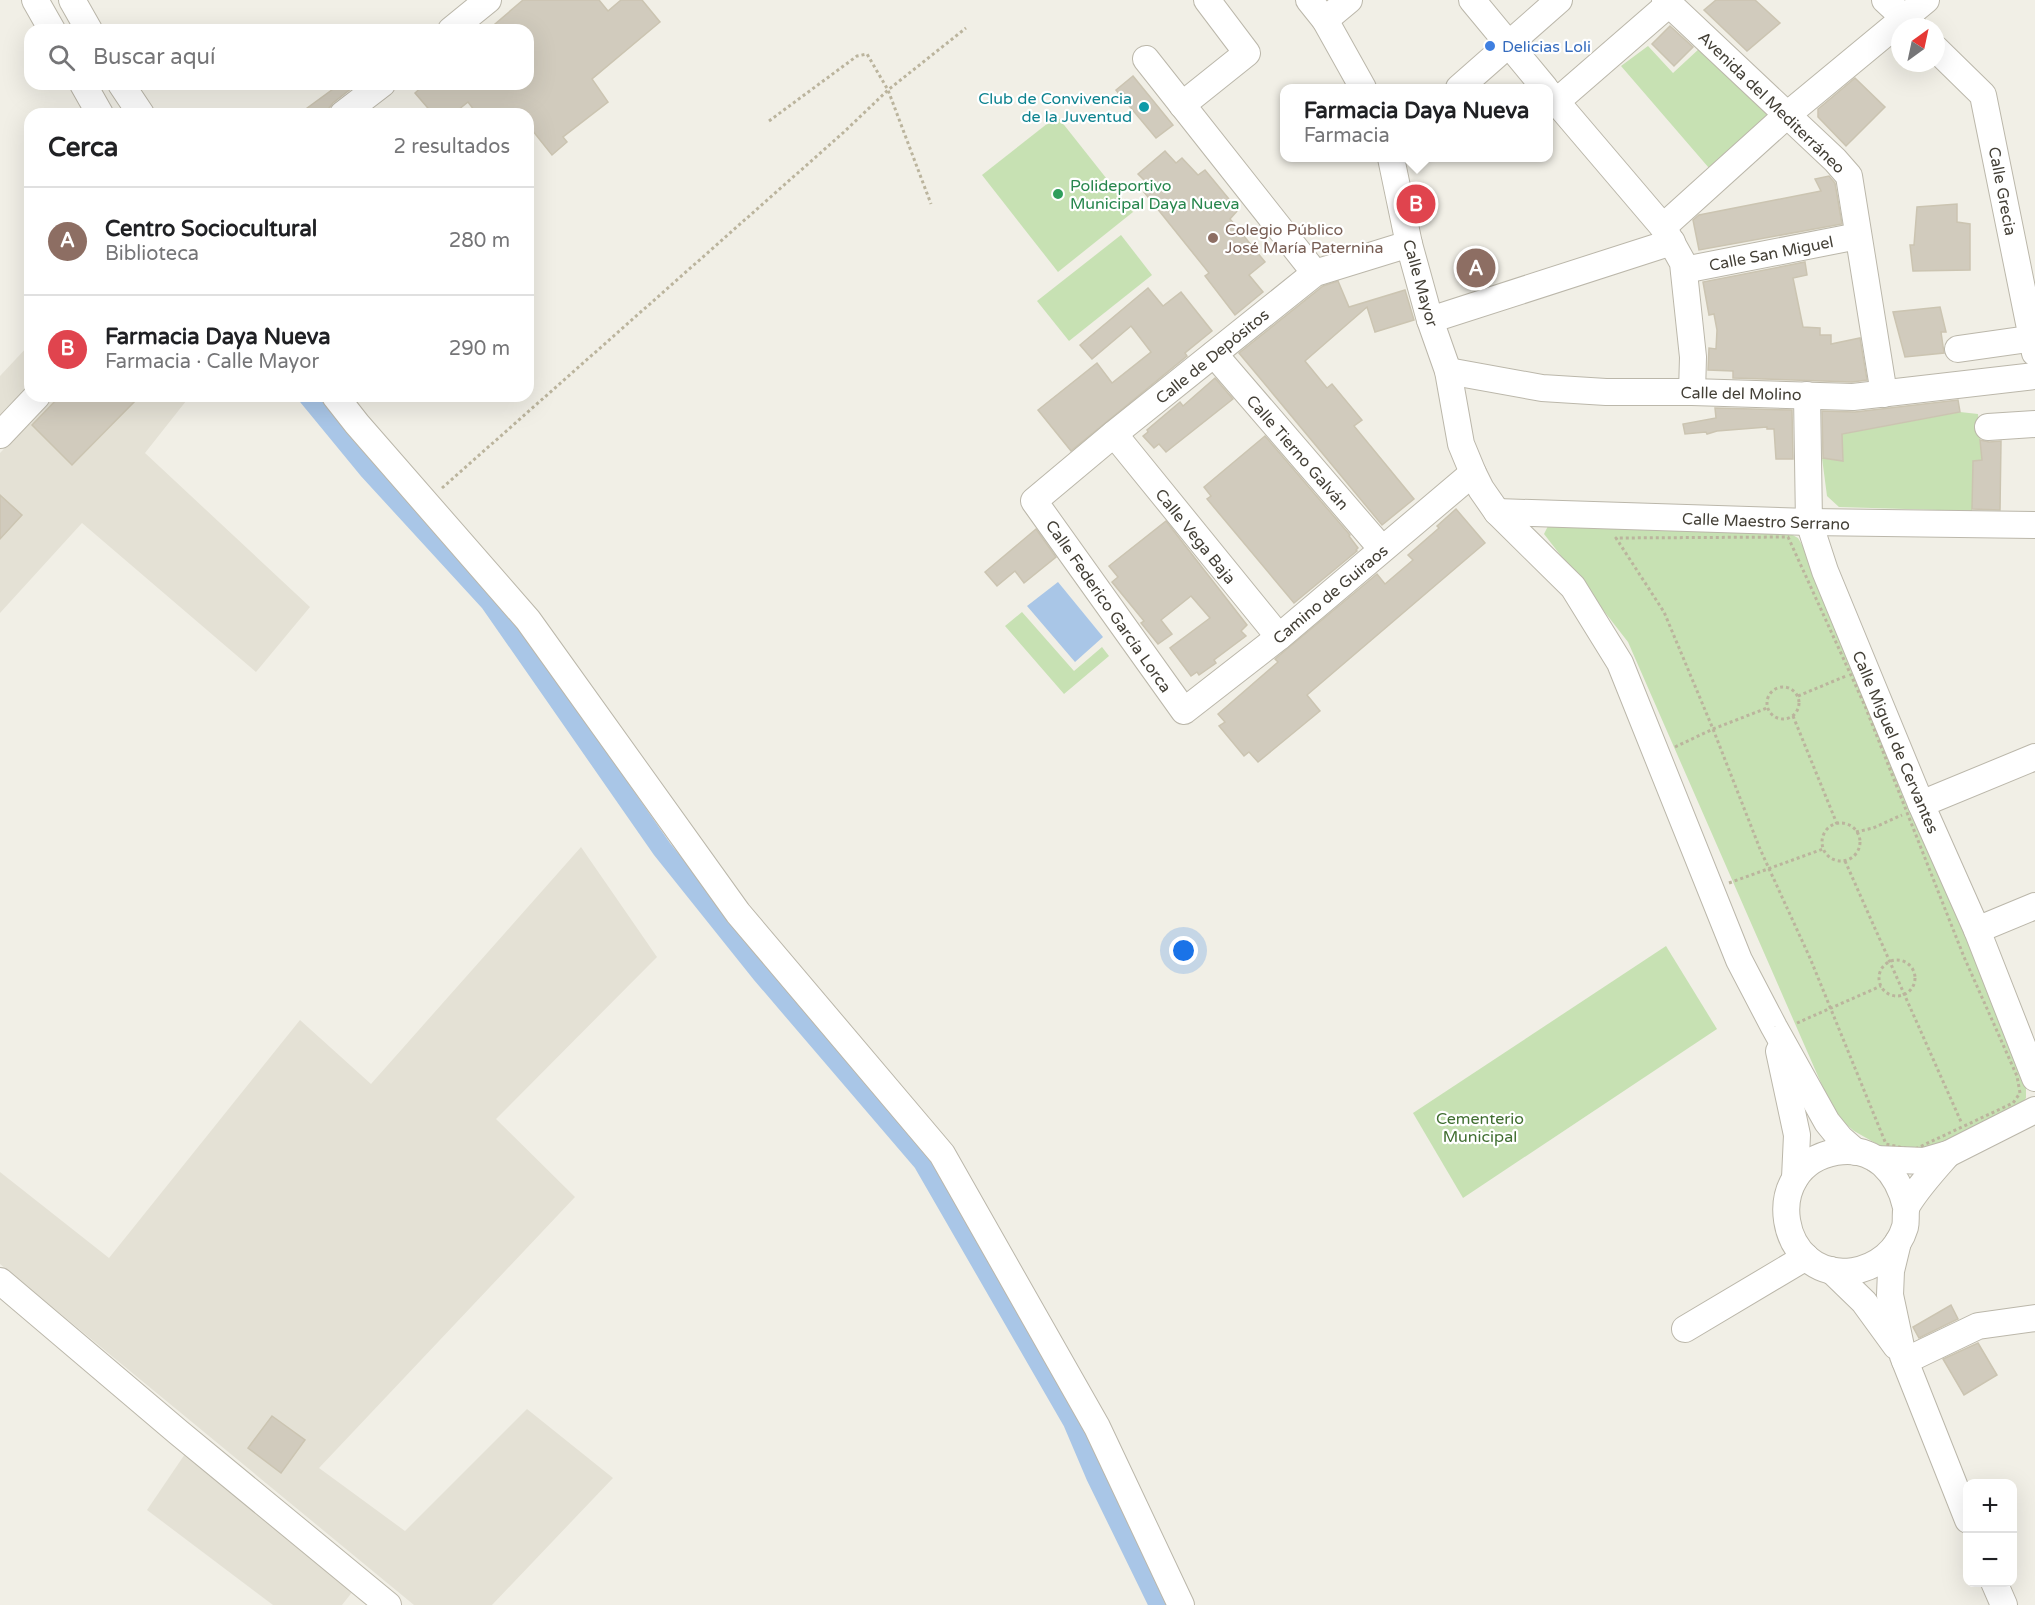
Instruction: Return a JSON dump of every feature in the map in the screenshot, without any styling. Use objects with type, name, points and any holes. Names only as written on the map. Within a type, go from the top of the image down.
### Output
[{"type":"street","points":[[35,0],[49,24]]},
{"type":"street","points":[[72,0],[86,24]]},
{"type":"street","points":[[458,24],[488,0]]},
{"type":"street","points":[[1182,105],[1247,53],[1207,0]]},
{"type":"street","points":[[1309,0],[1325,20],[1361,84]]},
{"type":"street","points":[[1325,20],[1349,0]]},
{"type":"street","points":[[1472,0],[1541,84]]},
{"type":"street","points":[[1464,84],[1559,0]]},
{"type":"street","points":[[1885,0],[1905,18]]},
{"type":"street","points":[[1913,18],[1926,0]]},
{"type":"street","points":[[1553,92],[1667,2]]},
{"type":"street","name":"Avenida del Mediterráneo","points":[[1667,2],[1835,160],[1849,176],[1884,394]]},
{"type":"street","points":[[1430,320],[1668,235],[1787,115],[1891,37]]},
{"type":"street","name":"Calle Grecia","points":[[1945,58],[1983,95],[2034,343]]},
{"type":"street","points":[[1146,59],[1316,273]]},
{"type":"street","points":[[86,90],[97,108]]},
{"type":"street","points":[[126,90],[137,108]]},
{"type":"street","points":[[351,108],[374,90]]},
{"type":"street","points":[[1553,98],[1668,235],[1683,263],[1693,357],[1692,392]]},
{"type":"street","name":"Calle Mayor","points":[[1392,162],[1409,244],[1430,320],[1448,371],[1461,444],[1473,473],[1497,512],[1573,587],[1620,663],[1739,960],[1781,1027]]},
{"type":"street","name":"Calle San Miguel","points":[[1684,270],[1858,236]]},
{"type":"street","name":"Calle de Depósitos","points":[[1034,501],[1114,434],[1316,273],[1409,244]]},
{"type":"street","points":[[1958,349],[2034,343]]},
{"type":"street","name":"Calle Tierno Galván","points":[[1214,354],[1382,549]]},
{"type":"street","name":"Calle del Molino","points":[[1448,371],[1542,388],[1606,392],[1807,394],[1853,397],[2035,376]]},
{"type":"street","name":"Calle Miguel de Cervantes","points":[[1807,394],[1809,522],[1825,571],[1914,808],[1977,930],[2035,1078]]},
{"type":"street","points":[[0,435],[31,402]]},
{"type":"street","points":[[340,402],[528,620],[738,913],[942,1154],[1097,1427],[1181,1605]]},
{"type":"street","points":[[1988,427],[2035,424]]},
{"type":"street","name":"Calle Vega Baja","points":[[1114,434],[1278,637]]},
{"type":"street","name":"Camino de Guiraos","points":[[1184,711],[1278,637],[1473,473]]},
{"type":"street","name":"Calle Federico García Lorca","points":[[1034,501],[1184,711]]},
{"type":"street","name":"Calle Maestro Serrano","points":[[1497,512],[1809,522],[2035,525]]},
{"type":"street","points":[[1914,808],[2035,757]]},
{"type":"street","points":[[1977,930],[2035,906]]},
{"type":"street","points":[[1781,1027],[1827,1122],[1840,1138],[1892,1172],[1902,1188],[1906,1207],[1905,1226],[1898,1242],[1891,1271],[1890,1295],[1904,1359],[1963,1507]]},
{"type":"street","points":[[1781,1027],[1797,1135],[1795,1178]]},
{"type":"street","points":[[1898,1242],[1886,1257],[1869,1267],[1850,1272],[1831,1270],[1818,1265],[1806,1257],[1794,1243],[1787,1226],[1785,1207],[1788,1192],[1795,1178],[1807,1165],[1821,1156],[1838,1151],[1924,1161],[1948,1155],[2035,1110]]},
{"type":"street","points":[[1906,1207],[1948,1155]]},
{"type":"street","points":[[1685,1329],[1806,1257]]},
{"type":"street","points":[[1831,1270],[1864,1302],[1904,1359]]},
{"type":"street","points":[[0,1281],[178,1432],[388,1605]]},
{"type":"street","points":[[1904,1359],[1978,1326],[2035,1318]]},
{"type":"street","points":[[1996,1587],[2004,1605]]},
{"type":"path","points":[[426,502],[844,132],[888,90],[966,28]]},
{"type":"path","points":[[769,121],[857,56],[867,54],[888,90],[931,204]]},
{"type":"path","points":[[1788,537],[1914,808],[1964,957],[2017,1076],[2019,1093],[2013,1103],[1912,1150],[1886,1144],[1810,958],[1769,870],[1664,612],[1616,538],[1788,537]]},
{"type":"path","points":[[1798,696],[1850,674]]},
{"type":"path","points":[[1793,716],[1780,719],[1770,713],[1767,708],[1767,697],[1775,688],[1788,688],[1798,696]]},
{"type":"path","points":[[1798,696],[1798,706],[1793,716],[1837,824]]},
{"type":"path","points":[[1673,747],[1767,708]]},
{"type":"path","points":[[1856,832],[1874,828],[1914,808]]},
{"type":"path","points":[[1846,824],[1856,832],[1860,840],[1859,847],[1856,853],[1845,861],[1832,859],[1823,849],[1822,836],[1831,826],[1846,824]]},
{"type":"path","points":[[1730,890],[1727,884],[1823,849]]},
{"type":"path","points":[[1845,861],[1963,1126]]},
{"type":"path","points":[[1896,960],[1904,962],[1913,971],[1913,987],[1904,995],[1890,995],[1881,986],[1879,976],[1881,970],[1890,962],[1896,960]]},
{"type":"path","points":[[1781,1027],[1830,1009],[1881,986]]},
{"type":"shaded area","points":[[24,350],[24,392],[0,418],[0,376]]},
{"type":"shaded area","points":[[50,402],[185,402],[145,453],[310,607],[256,672],[82,523],[0,613],[0,453]]},
{"type":"shaded area","points":[[581,847],[657,957],[496,1119],[575,1197],[319,1468],[405,1531],[527,1409],[613,1478],[492,1605],[414,1605],[0,1264],[0,1172],[109,1258],[300,1020],[371,1084]]},
{"type":"shaded area","points":[[185,1454],[353,1591],[342,1605],[273,1605],[147,1510]]},
{"type":"green space","points":[[1648,46],[1673,73],[1700,48],[1771,113],[1709,168],[1621,66]]},
{"type":"green space","name":"Polideportivo Municipal Daya Nueva","points":[[1057,116],[1133,212],[1058,272],[982,175]]},
{"type":"green space","points":[[1121,235],[1152,275],[1069,341],[1037,301]]},
{"type":"green space","points":[[1960,412],[1978,414],[1982,460],[1973,461],[1972,511],[1839,507],[1827,496],[1822,458],[1843,461],[1842,434]]},
{"type":"green space","points":[[1548,526],[1787,532],[1798,538],[2026,1083],[2026,1098],[2017,1110],[1915,1154],[1884,1148],[1854,1131],[1835,1115],[1628,642],[1544,534]]},
{"type":"green space","points":[[1022,612],[1074,671],[1102,647],[1109,656],[1064,694],[1005,626]]},
{"type":"green space","name":"Cementerio Municipal","points":[[1666,946],[1717,1029],[1463,1198],[1413,1113]]},
{"type":"water","points":[[1058,582],[1103,637],[1075,662],[1027,606]]},
{"type":"building","points":[[523,0],[599,0],[608,11],[621,0],[642,0],[660,22],[592,79],[608,102],[563,137],[567,142],[552,155],[534,132],[534,108],[472,108],[468,102],[460,108],[428,108],[415,93],[418,90],[534,90],[534,24],[495,24]]},
{"type":"building","points":[[1716,0],[1755,0],[1780,23],[1747,51],[1704,10]]},
{"type":"building","points":[[1670,26],[1693,47],[1674,66],[1652,44]]},
{"type":"building","name":"Club de Convivencia de la Juventud","points":[[1133,76],[1173,125],[1156,138],[1116,90]]},
{"type":"building","points":[[1855,78],[1885,107],[1846,146],[1818,117],[1818,109]]},
{"type":"building","points":[[332,90],[349,90],[329,108],[307,108]]},
{"type":"building","name":"Colegio Público José María Paternina","points":[[1165,151],[1176,163],[1182,158],[1198,175],[1205,170],[1238,210],[1230,219],[1265,262],[1249,275],[1263,292],[1235,315],[1205,276],[1209,273],[1144,192],[1150,186],[1138,174]]},
{"type":"building","points":[[1829,176],[1835,183],[1842,224],[1699,250],[1693,220],[1699,215],[1821,191],[1815,179]]},
{"type":"building","points":[[1957,204],[1957,222],[1970,224],[1970,270],[1913,271],[1910,245],[1914,245],[1917,207]]},
{"type":"building","points":[[1805,262],[1807,275],[1793,278],[1803,327],[1820,328],[1820,335],[1831,335],[1831,344],[1860,338],[1867,380],[1852,382],[1733,378],[1733,371],[1708,370],[1709,348],[1716,349],[1717,330],[1714,314],[1709,315],[1703,282]]},
{"type":"building","points":[[1338,281],[1349,307],[1405,290],[1414,320],[1375,332],[1367,307],[1305,361],[1327,388],[1332,384],[1362,420],[1354,426],[1414,499],[1382,525],[1239,353],[1323,286]]},
{"type":"building","points":[[1148,288],[1163,306],[1181,292],[1212,331],[1185,353],[1187,356],[1071,451],[1038,410],[1097,363],[1112,383],[1151,352],[1131,326],[1092,359],[1080,345]]},
{"type":"building","points":[[1940,307],[1946,332],[1941,332],[1944,353],[1905,357],[1893,312]]},
{"type":"building","points":[[1215,378],[1233,399],[1166,452],[1159,444],[1154,448],[1143,436],[1148,432],[1147,430],[1180,402],[1183,406]]},
{"type":"building","points":[[1958,400],[1960,412],[1842,434],[1843,461],[1823,458],[1822,411],[1855,412]]},
{"type":"building","points":[[54,402],[134,402],[72,465],[32,425]]},
{"type":"building","points":[[1715,408],[1792,410],[1793,459],[1776,459],[1774,429],[1767,429],[1767,427],[1717,431],[1707,434],[1706,432],[1685,434],[1683,424],[1716,418]]},
{"type":"building","points":[[1265,436],[1350,535],[1358,548],[1294,603],[1207,499],[1211,496],[1204,487]]},
{"type":"building","points":[[1980,440],[2001,441],[2000,510],[1972,509],[1973,461],[1982,460]]},
{"type":"building","points":[[0,495],[22,515],[0,539]]},
{"type":"building","points":[[1456,509],[1485,543],[1307,695],[1320,711],[1258,762],[1249,752],[1244,756],[1219,726],[1225,722],[1218,714],[1278,662],[1275,659],[1377,574],[1385,584],[1413,560],[1408,555],[1439,528],[1437,526]]},
{"type":"building","points":[[1166,521],[1247,625],[1241,631],[1246,636],[1214,660],[1216,663],[1199,675],[1197,672],[1191,676],[1170,648],[1210,618],[1191,596],[1161,620],[1172,634],[1158,644],[1141,623],[1144,621],[1112,582],[1118,577],[1109,566]]},
{"type":"building","points":[[1036,529],[1056,557],[1024,583],[1015,571],[997,586],[985,572]]},
{"type":"building","points":[[1951,1305],[1958,1319],[1919,1338],[1913,1327]]},
{"type":"building","points":[[1978,1343],[1997,1375],[1964,1395],[1943,1359]]},
{"type":"building","points":[[272,1416],[305,1440],[281,1473],[248,1448]]},
{"type":"waterway","points":[[313,402],[368,469],[490,602],[662,849],[762,974],[923,1162],[1073,1422],[1096,1476],[1159,1605]]},
{"type":"place","name":"Delicias Loli","points":[[1490,46]]},
{"type":"place","name":"Club de Convivencia de la Juventud","points":[[1144,107]]},
{"type":"place","name":"Polideportivo Municipal Daya Nueva","points":[[1058,194]]},
{"type":"place","name":"Farmacia Daya Nueva","points":[[1416,204]]},
{"type":"place","name":"Colegio Público José María Paternina","points":[[1213,238]]},
{"type":"place","name":"Centro Sociocultural","points":[[1476,268]]}]
